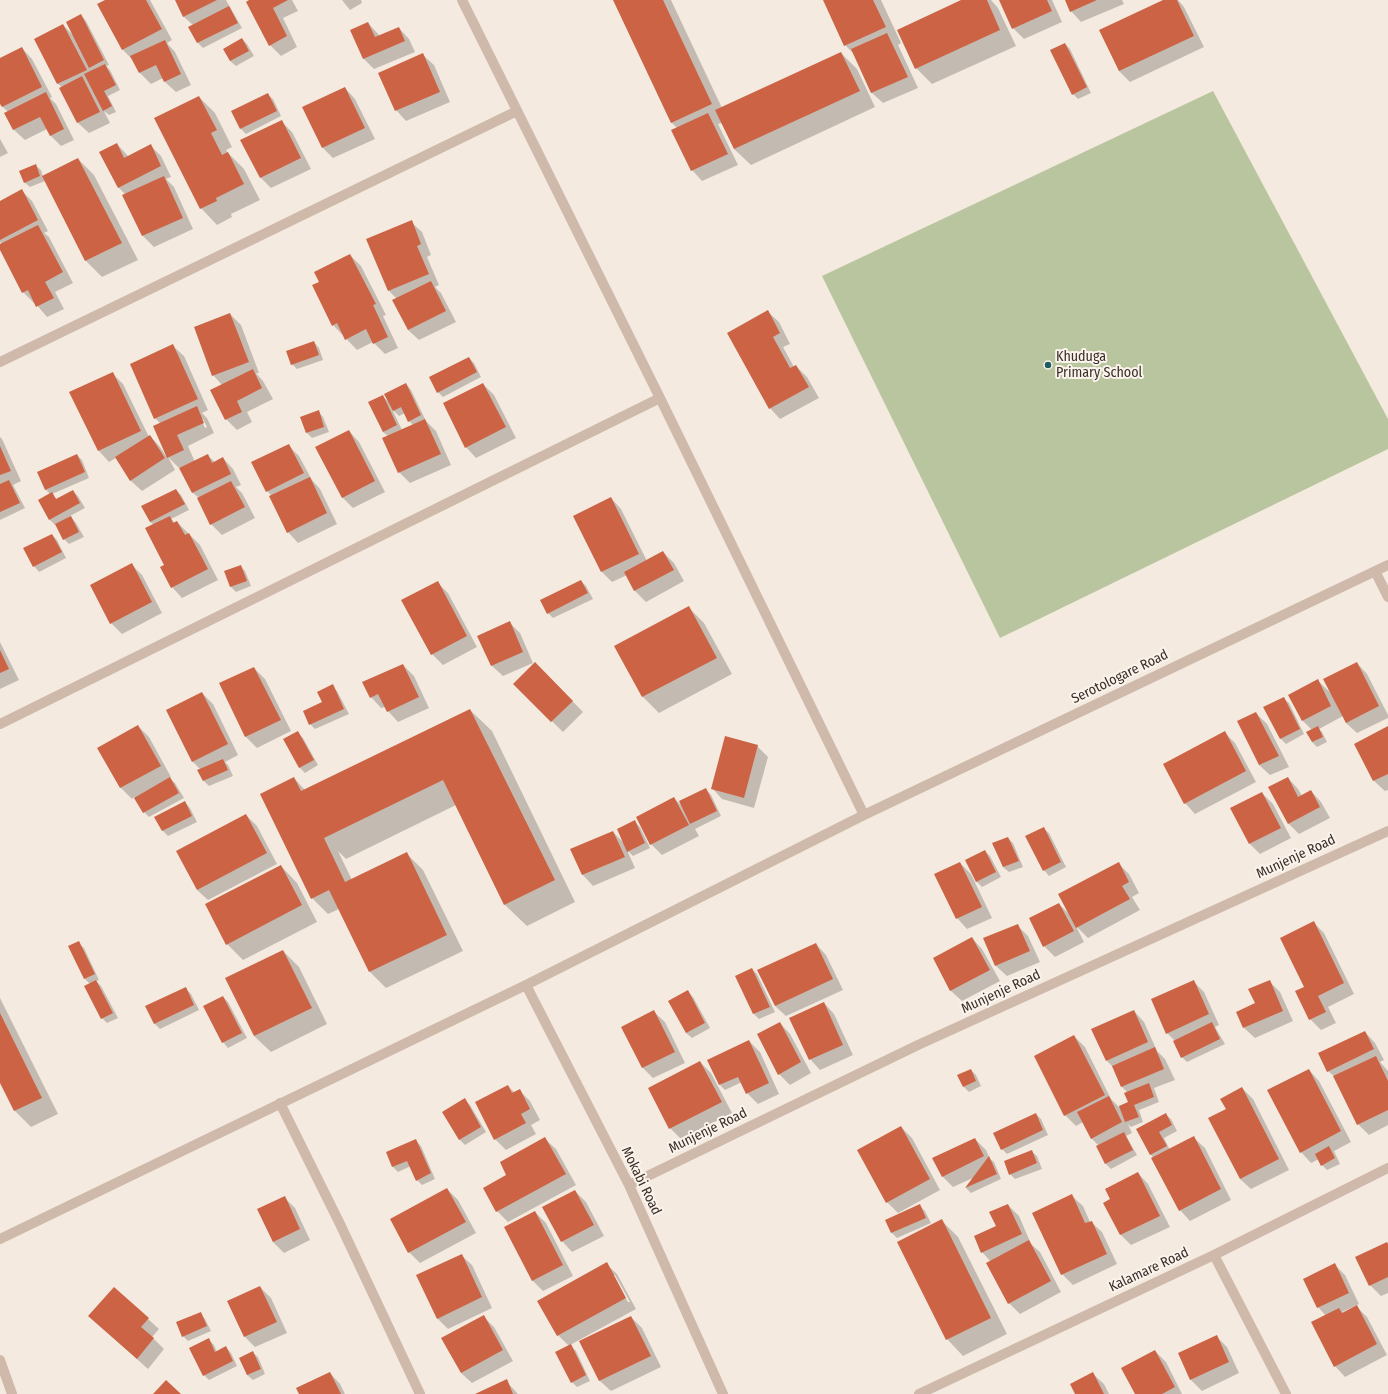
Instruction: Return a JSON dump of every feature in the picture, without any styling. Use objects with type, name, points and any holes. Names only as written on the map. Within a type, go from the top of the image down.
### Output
[{"type":"street","points":[[462,0],[660,398],[864,815]]},
{"type":"street","points":[[0,362],[518,111]]},
{"type":"street","points":[[0,724],[660,398]]},
{"type":"street","name":"Serotologare Road","points":[[0,1239],[526,985],[864,815],[1388,565]]},
{"type":"street","points":[[1375,571],[1388,597]]},
{"type":"street","name":"Munjenje Road","points":[[629,1185],[918,1045],[1388,831]]},
{"type":"street","name":"Mokabi Road","points":[[526,985],[629,1185],[723,1394]]},
{"type":"street","points":[[280,1103],[340,1224],[420,1394]]},
{"type":"street","name":"Kalamare Road","points":[[919,1394],[1214,1255],[1388,1168]]},
{"type":"street","points":[[1214,1255],[1286,1394]]},
{"type":"street","points":[[0,1360],[12,1394]]},
{"type":"green space","points":[[1213,91],[1388,419],[1388,449],[1000,638],[822,276]]},
{"type":"building","points":[[105,0],[146,0],[162,29],[122,50],[97,4]]},
{"type":"building","points":[[175,0],[217,0],[183,17]]},
{"type":"building","points":[[249,0],[288,0],[273,8],[287,36],[269,46],[246,2]]},
{"type":"building","points":[[613,0],[663,0],[712,104],[671,123]]},
{"type":"building","points":[[823,0],[873,0],[886,27],[844,46]]},
{"type":"building","points":[[961,0],[987,0],[1000,30],[915,69],[897,30]]},
{"type":"building","points":[[999,0],[1047,0],[1052,11],[1012,29]]},
{"type":"building","points":[[1065,0],[1097,0],[1070,12]]},
{"type":"building","points":[[1163,0],[1177,0],[1194,36],[1119,71],[1099,30]]},
{"type":"building","points":[[229,6],[238,23],[197,43],[188,27]]},
{"type":"building","points":[[81,14],[104,60],[89,68],[66,22]]},
{"type":"building","points":[[368,22],[375,37],[399,27],[405,41],[363,59],[350,30]]},
{"type":"building","points":[[63,24],[87,70],[57,84],[34,39]]},
{"type":"building","points":[[887,33],[908,77],[871,93],[851,49]]},
{"type":"building","points":[[242,38],[249,51],[230,61],[223,49]]},
{"type":"building","points":[[165,40],[181,74],[164,82],[156,65],[139,73],[130,56]]},
{"type":"building","points":[[1065,43],[1087,87],[1072,95],[1050,50]]},
{"type":"building","points":[[22,47],[42,87],[2,107],[0,104],[0,58]]},
{"type":"building","points":[[841,52],[860,91],[734,149],[715,110]]},
{"type":"building","points":[[423,53],[440,92],[395,111],[378,73]]},
{"type":"building","points":[[105,64],[116,85],[104,91],[112,106],[103,111],[84,74]]},
{"type":"building","points":[[82,76],[100,112],[77,123],[59,88]]},
{"type":"building","points":[[345,87],[365,128],[322,148],[302,107]]},
{"type":"building","points":[[46,92],[64,129],[50,136],[40,117],[13,130],[4,113]]},
{"type":"building","points":[[268,93],[277,111],[240,129],[231,111]]},
{"type":"building","points":[[199,96],[217,130],[211,133],[222,155],[228,152],[244,184],[216,198],[217,201],[200,209],[154,118]]},
{"type":"building","points":[[708,113],[728,154],[691,171],[671,130]]},
{"type":"building","points":[[282,120],[301,158],[260,178],[240,140]]},
{"type":"building","points":[[117,143],[124,158],[151,144],[161,166],[118,188],[99,152]]},
{"type":"building","points":[[78,158],[122,243],[85,261],[42,176]]},
{"type":"building","points":[[36,164],[40,176],[24,183],[19,171]]},
{"type":"building","points":[[164,176],[183,218],[142,236],[122,195]]},
{"type":"building","points":[[22,189],[38,220],[0,240],[0,201]]},
{"type":"building","points":[[412,220],[421,244],[417,246],[429,274],[388,291],[366,239]]},
{"type":"building","points":[[38,225],[63,272],[45,282],[54,298],[36,307],[28,290],[22,293],[0,250],[0,244]]},
{"type":"building","points":[[350,254],[376,304],[373,305],[388,337],[373,344],[366,329],[345,340],[337,323],[332,326],[312,285],[319,282],[314,272]]},
{"type":"building","points":[[431,281],[446,311],[408,330],[392,300]]},
{"type":"building","points":[[768,310],[780,333],[773,337],[790,368],[796,365],[809,387],[769,409],[727,333]]},
{"type":"building","points":[[230,313],[249,362],[212,376],[194,327]]},
{"type":"building","points":[[314,341],[319,355],[291,365],[286,351]]},
{"type":"building","points":[[173,344],[198,399],[154,419],[130,364]]},
{"type":"building","points":[[469,357],[477,372],[437,393],[429,377]]},
{"type":"building","points":[[253,369],[262,388],[237,401],[242,412],[225,420],[210,390]]},
{"type":"building","points":[[113,372],[141,431],[98,451],[69,392]]},
{"type":"building","points":[[406,383],[421,415],[408,422],[401,407],[393,411],[384,394]]},
{"type":"building","points":[[483,383],[506,427],[465,448],[443,403]]},
{"type":"building","points":[[383,395],[397,425],[383,432],[368,402]]},
{"type":"building","points":[[197,406],[204,423],[177,435],[184,450],[167,458],[153,426]]},
{"type":"building","points":[[319,410],[324,427],[306,433],[300,417]]},
{"type":"building","points":[[425,419],[441,454],[398,473],[382,438]]},
{"type":"building","points":[[349,430],[375,481],[342,498],[315,447]]},
{"type":"building","points":[[150,435],[165,458],[130,481],[115,457]]},
{"type":"building","points":[[289,444],[304,473],[266,492],[251,462]]},
{"type":"building","points":[[0,446],[11,471],[0,475]]},
{"type":"building","points":[[77,454],[85,472],[45,490],[37,472]]},
{"type":"building","points":[[208,454],[212,463],[223,457],[231,474],[192,493],[179,468]]},
{"type":"building","points":[[310,477],[327,513],[287,533],[269,496]]},
{"type":"building","points":[[9,480],[20,503],[0,512],[0,484]]},
{"type":"building","points":[[231,481],[245,507],[210,525],[197,498]]},
{"type":"building","points":[[176,489],[185,504],[150,522],[141,506]]},
{"type":"building","points":[[73,490],[80,503],[49,520],[38,500],[52,492],[56,499]]},
{"type":"building","points":[[611,497],[639,554],[601,572],[573,516]]},
{"type":"building","points":[[71,516],[79,532],[63,540],[55,524]]},
{"type":"building","points":[[170,516],[173,523],[177,521],[185,535],[189,533],[208,569],[171,588],[160,567],[164,565],[145,528]]},
{"type":"building","points":[[52,534],[62,552],[33,567],[23,548]]},
{"type":"building","points":[[663,551],[674,570],[634,591],[624,572]]},
{"type":"building","points":[[132,563],[152,602],[110,624],[90,585]]},
{"type":"building","points":[[241,565],[247,581],[230,587],[224,571]]},
{"type":"building","points":[[581,580],[588,593],[547,614],[540,600]]},
{"type":"building","points":[[438,581],[467,636],[431,655],[401,600]]},
{"type":"building","points":[[689,606],[717,658],[642,697],[614,646]]},
{"type":"building","points":[[510,621],[523,652],[491,666],[477,636]]},
{"type":"building","points":[[0,650],[9,669],[0,673]]},
{"type":"building","points":[[535,662],[573,701],[551,722],[513,684]]},
{"type":"building","points":[[1357,662],[1379,706],[1346,723],[1323,679]]},
{"type":"building","points":[[403,664],[419,697],[387,712],[378,694],[370,698],[362,682]]},
{"type":"building","points":[[254,667],[281,720],[245,737],[219,683]]},
{"type":"building","points":[[1318,679],[1331,706],[1302,721],[1288,695]]},
{"type":"building","points":[[333,684],[344,709],[309,725],[303,711],[322,702],[317,692]]},
{"type":"building","points":[[202,692],[228,744],[192,762],[166,710]]},
{"type":"building","points":[[1284,697],[1300,729],[1280,739],[1263,707]]},
{"type":"building","points":[[470,709],[555,880],[504,905],[443,780],[324,838],[345,882],[407,852],[447,935],[369,972],[329,890],[311,899],[260,794],[294,777],[301,791]]},
{"type":"building","points":[[1256,712],[1279,756],[1259,765],[1237,721]]},
{"type":"building","points":[[138,725],[161,766],[120,788],[97,748]]},
{"type":"building","points":[[1318,726],[1323,737],[1312,742],[1306,732]]},
{"type":"building","points":[[1388,726],[1388,774],[1373,781],[1354,744]]},
{"type":"building","points":[[298,731],[314,760],[299,768],[283,739]]},
{"type":"building","points":[[1225,731],[1246,771],[1184,804],[1163,764]]},
{"type":"building","points":[[725,736],[758,745],[744,798],[711,789]]},
{"type":"building","points":[[223,759],[228,770],[203,781],[197,770]]},
{"type":"building","points":[[170,777],[179,793],[143,813],[134,798]]},
{"type":"building","points":[[1288,777],[1298,797],[1311,790],[1320,807],[1288,824],[1268,787]]},
{"type":"building","points":[[706,788],[717,811],[690,824],[679,801]]},
{"type":"building","points":[[1262,792],[1281,828],[1249,844],[1230,808]]},
{"type":"building","points":[[674,797],[689,825],[650,845],[636,817]]},
{"type":"building","points":[[185,801],[192,816],[162,831],[154,817]]},
{"type":"building","points":[[246,814],[267,853],[197,890],[176,851]]},
{"type":"building","points":[[635,820],[645,843],[627,852],[617,829]]},
{"type":"building","points":[[1044,827],[1061,862],[1043,871],[1025,836]]},
{"type":"building","points":[[613,831],[625,857],[582,875],[570,849]]},
{"type":"building","points":[[1008,837],[1019,861],[1003,867],[992,843]]},
{"type":"building","points":[[985,850],[996,872],[976,882],[965,860]]},
{"type":"building","points":[[960,862],[982,907],[956,919],[934,874]]},
{"type":"building","points":[[1119,862],[1129,882],[1122,886],[1130,899],[1076,928],[1058,894]]},
{"type":"building","points":[[281,865],[302,905],[226,945],[205,904]]},
{"type":"building","points":[[1059,903],[1074,931],[1043,947],[1029,918]]},
{"type":"building","points":[[1314,921],[1344,983],[1318,996],[1326,1012],[1309,1020],[1295,991],[1304,987],[1280,938]]},
{"type":"building","points":[[1018,924],[1030,951],[995,966],[983,938]]},
{"type":"building","points":[[972,937],[990,970],[950,991],[933,958]]},
{"type":"building","points":[[79,941],[95,974],[84,979],[68,946]]},
{"type":"building","points":[[816,943],[833,979],[775,1006],[757,970]]},
{"type":"building","points":[[283,950],[312,1008],[254,1036],[225,978]]},
{"type":"building","points":[[752,968],[770,1007],[753,1014],[735,976]]},
{"type":"building","points":[[96,980],[113,1013],[101,1019],[84,986]]},
{"type":"building","points":[[1194,980],[1209,1014],[1166,1034],[1151,999]]},
{"type":"building","points":[[1270,980],[1283,1011],[1243,1028],[1236,1012],[1255,1003],[1248,989]]},
{"type":"building","points":[[186,987],[194,1005],[154,1024],[145,1006]]},
{"type":"building","points":[[688,990],[705,1023],[686,1033],[668,1001]]},
{"type":"building","points":[[223,996],[242,1033],[222,1043],[203,1006]]},
{"type":"building","points":[[824,1002],[843,1045],[809,1060],[789,1018]]},
{"type":"building","points":[[654,1010],[675,1052],[642,1068],[621,1027]]},
{"type":"building","points":[[1134,1010],[1148,1042],[1106,1061],[1091,1029]]},
{"type":"building","points":[[0,1013],[42,1098],[14,1111],[0,1083]]},
{"type":"building","points":[[780,1022],[801,1062],[778,1075],[757,1034]]},
{"type":"building","points":[[1212,1022],[1220,1039],[1181,1058],[1173,1041]]},
{"type":"building","points":[[1365,1031],[1374,1049],[1327,1072],[1318,1053]]},
{"type":"building","points":[[1074,1035],[1105,1095],[1064,1116],[1034,1056]]},
{"type":"building","points":[[749,1040],[769,1083],[746,1094],[738,1077],[719,1085],[707,1060]]},
{"type":"building","points":[[1155,1047],[1164,1069],[1121,1087],[1112,1066]]},
{"type":"building","points":[[1376,1056],[1388,1081],[1388,1110],[1357,1125],[1333,1076]]},
{"type":"building","points":[[700,1061],[722,1102],[669,1129],[648,1088]]},
{"type":"building","points":[[971,1069],[976,1081],[963,1087],[957,1075]]},
{"type":"building","points":[[1309,1069],[1341,1131],[1300,1153],[1267,1090]]},
{"type":"building","points":[[1149,1083],[1154,1097],[1134,1105],[1139,1117],[1125,1122],[1119,1106],[1128,1102],[1124,1093]]},
{"type":"building","points":[[508,1085],[512,1093],[520,1089],[530,1109],[521,1114],[526,1123],[494,1140],[475,1102]]},
{"type":"building","points":[[1242,1087],[1279,1159],[1240,1179],[1208,1118],[1226,1109],[1220,1099]]},
{"type":"building","points":[[1109,1096],[1122,1122],[1091,1139],[1077,1112]]},
{"type":"building","points":[[465,1098],[481,1127],[459,1140],[442,1112]]},
{"type":"building","points":[[1036,1113],[1043,1130],[1001,1150],[993,1133]]},
{"type":"building","points":[[1166,1113],[1172,1125],[1159,1132],[1167,1146],[1150,1155],[1136,1129]]},
{"type":"building","points":[[901,1126],[930,1179],[886,1203],[857,1150]]},
{"type":"building","points":[[1124,1132],[1133,1150],[1105,1164],[1096,1146]]},
{"type":"building","points":[[1194,1136],[1221,1189],[1179,1211],[1151,1158]]},
{"type":"building","points":[[545,1137],[566,1174],[496,1212],[483,1188],[506,1175],[500,1162]]},
{"type":"building","points":[[975,1138],[984,1156],[942,1177],[932,1158]]},
{"type":"building","points":[[416,1139],[431,1173],[416,1181],[407,1161],[392,1167],[386,1152]]},
{"type":"building","points":[[1329,1146],[1335,1158],[1321,1166],[1315,1154]]},
{"type":"building","points":[[1032,1150],[1037,1163],[1009,1175],[1004,1161]]},
{"type":"building","points":[[989,1156],[997,1174],[965,1188]]},
{"type":"building","points":[[1138,1172],[1160,1216],[1120,1235],[1103,1203],[1110,1199],[1105,1189]]},
{"type":"building","points":[[447,1188],[466,1222],[408,1253],[390,1219]]},
{"type":"building","points":[[575,1190],[594,1225],[561,1242],[542,1207]]},
{"type":"building","points":[[1072,1194],[1085,1223],[1092,1221],[1107,1254],[1061,1275],[1032,1213]]},
{"type":"building","points":[[285,1196],[300,1229],[273,1242],[257,1209]]},
{"type":"building","points":[[920,1204],[926,1218],[891,1233],[885,1220]]},
{"type":"building","points":[[1008,1204],[1022,1234],[981,1253],[974,1236],[996,1226],[989,1212]]},
{"type":"building","points":[[535,1211],[563,1265],[532,1281],[504,1227]]},
{"type":"building","points":[[942,1219],[991,1318],[946,1340],[897,1242]]},
{"type":"building","points":[[1029,1240],[1051,1281],[1008,1304],[986,1263]]},
{"type":"building","points":[[1387,1242],[1388,1277],[1369,1286],[1355,1257]]},
{"type":"building","points":[[462,1254],[482,1297],[437,1319],[416,1275]]},
{"type":"building","points":[[607,1262],[626,1298],[557,1336],[537,1301]]},
{"type":"building","points":[[1335,1263],[1349,1293],[1317,1308],[1303,1279]]},
{"type":"building","points":[[260,1286],[277,1322],[244,1337],[227,1301]]},
{"type":"building","points":[[114,1287],[149,1318],[141,1327],[154,1338],[137,1359],[88,1316]]},
{"type":"building","points":[[1357,1305],[1377,1344],[1334,1367],[1311,1322],[1339,1308],[1342,1313]]},
{"type":"building","points":[[201,1312],[207,1326],[182,1337],[176,1322]]},
{"type":"building","points":[[484,1315],[503,1350],[461,1373],[441,1338]]},
{"type":"building","points":[[631,1316],[651,1356],[599,1381],[579,1341]]},
{"type":"building","points":[[1217,1335],[1229,1362],[1190,1380],[1178,1353]]},
{"type":"building","points":[[209,1338],[215,1352],[226,1346],[233,1361],[203,1376],[189,1348]]},
{"type":"building","points":[[571,1344],[586,1375],[571,1383],[555,1352]]},
{"type":"building","points":[[1155,1350],[1175,1387],[1162,1394],[1135,1394],[1121,1368]]},
{"type":"building","points":[[253,1351],[261,1369],[247,1375],[239,1358]]},
{"type":"building","points":[[330,1372],[341,1394],[299,1394],[296,1388]]},
{"type":"building","points":[[1093,1372],[1104,1394],[1075,1394],[1070,1384]]},
{"type":"building","points":[[507,1379],[513,1394],[475,1394]]},
{"type":"building","points":[[166,1380],[181,1394],[153,1394]]},
{"type":"place","name":"Khuduga Primary School","points":[[1048,365]]}]
